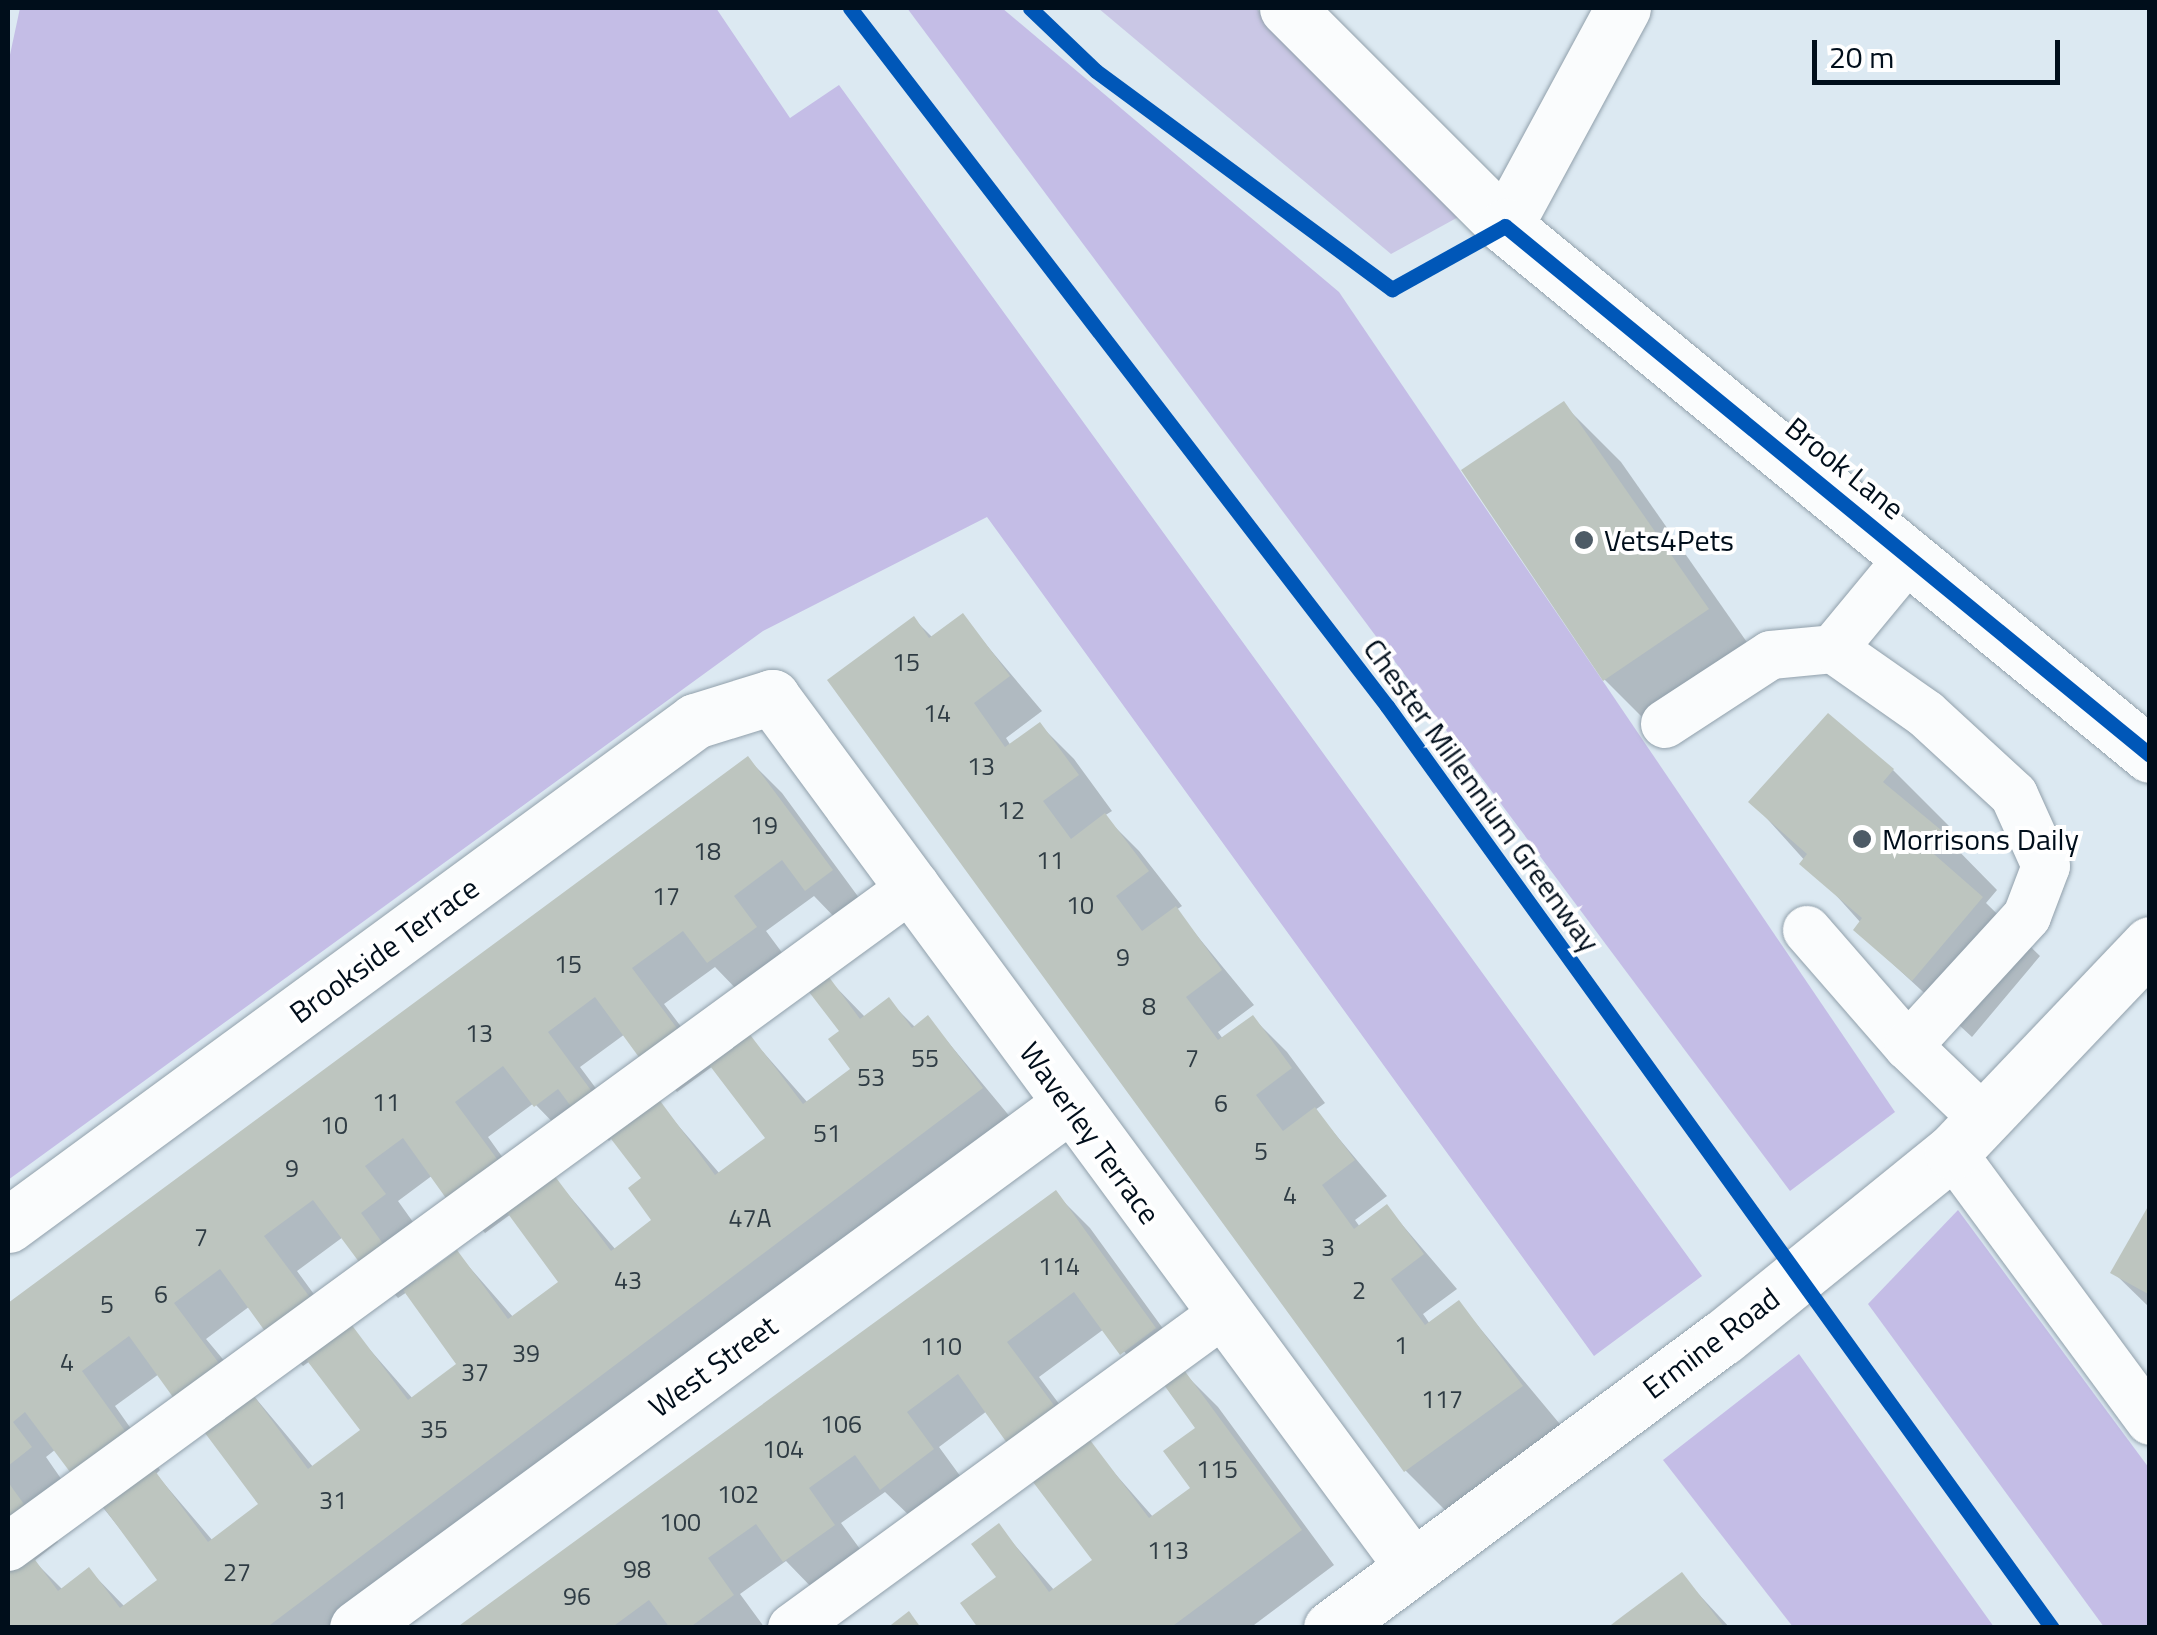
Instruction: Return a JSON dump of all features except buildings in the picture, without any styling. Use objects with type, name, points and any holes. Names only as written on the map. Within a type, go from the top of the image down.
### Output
[{"type":"street","name":"Brook Lane","points":[[1287,8],[1505,226],[2150,755]]},
{"type":"street","points":[[1505,226],[1623,8]]},
{"type":"street","name":"Waverley Terrace","points":[[772,697],[915,885],[1221,1315],[1412,1566]]},
{"type":"street","name":"Brookside Terrace","points":[[8,1225],[695,722],[772,697]]},
{"type":"street","name":"Ermine Road","points":[[1331,1628],[1722,1338],[1969,1137],[2150,944]]},
{"type":"street","name":"West Street","points":[[357,1628],[1069,1105]]},
{"type":"lane","points":[[1833,649],[1910,556]]},
{"type":"lane","points":[[1665,724],[1771,655],[1833,649],[1926,714],[2014,796],[2046,866],[2028,916],[1908,1046]]},
{"type":"lane","points":[[8,1547],[915,885]]},
{"type":"lane","points":[[1807,930],[1908,1046],[2150,1421]]},
{"type":"lane","points":[[792,1628],[1221,1315]]},
{"type":"shaded area","points":[[20,8],[716,8],[790,118],[839,85],[1702,1276],[1594,1356],[987,517],[763,631],[8,1180],[8,64]]},
{"type":"shaded area","points":[[907,8],[1002,8],[1339,292],[1895,1112],[1790,1191]]},
{"type":"shaded area","points":[[1098,8],[1256,8],[1462,215],[1391,254]]},
{"type":"shaded area","points":[[1958,1210],[2149,1468],[2149,1627],[2104,1627],[1868,1304]]},
{"type":"shaded area","points":[[1799,1354],[1994,1627],[1793,1627],[1663,1460]]},
{"type":"cycle path","name":"Chester Millennium Greenway","points":[[850,8],[1387,706],[2052,1628]]},
{"type":"cycle path","points":[[1030,8],[1096,71],[1392,289],[1505,226],[2150,755]]},
{"type":"place","name":"Vets4Pets","points":[[1584,540]]},
{"type":"place","name":"Morrisons Daily","points":[[1862,839]]}]
